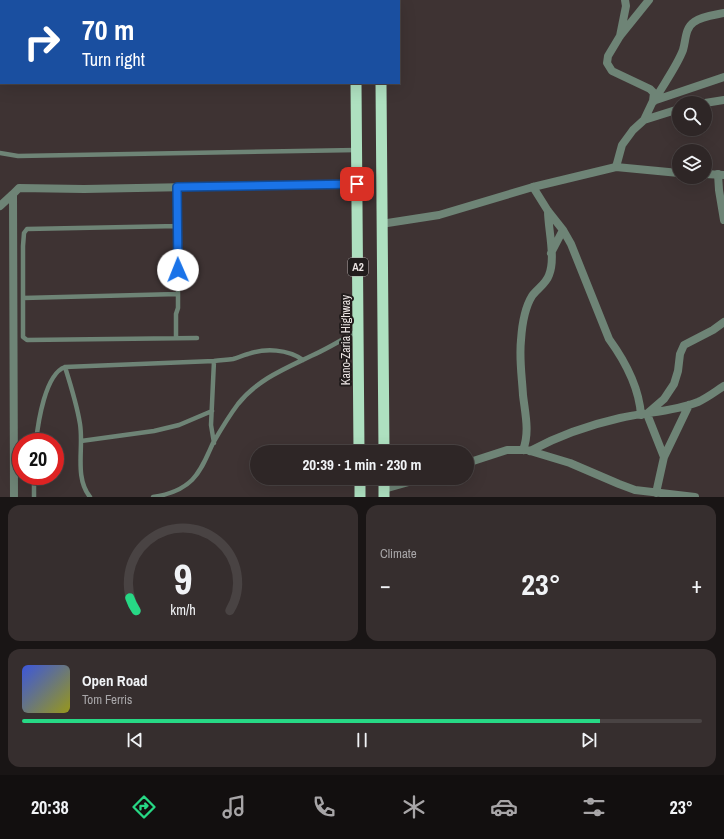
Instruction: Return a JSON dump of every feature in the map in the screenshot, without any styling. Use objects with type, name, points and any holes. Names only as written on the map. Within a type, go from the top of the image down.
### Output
[{"type":"highway","name":"Kano-Zaria Highway","points":[[356,84],[359,445]]},
{"type":"highway","name":"A2","points":[[380,84],[384,445]]},
{"type":"highway","points":[[360,485],[360,497]]},
{"type":"street","points":[[620,36],[626,6],[625,0]]},
{"type":"street","points":[[649,0],[620,36],[608,56],[607,63],[612,71],[654,93],[653,101]]},
{"type":"street","points":[[616,167],[622,145],[633,130],[644,120],[653,101],[680,58],[690,25],[695,21],[724,13]]},
{"type":"street","points":[[653,101],[724,78]]},
{"type":"street","points":[[712,102],[724,100]]},
{"type":"street","points":[[644,120],[672,111]]},
{"type":"street","points":[[381,224],[439,215],[533,187],[616,167],[672,172]]},
{"type":"street","points":[[721,175],[719,190],[724,220]]},
{"type":"street","points":[[0,206],[19,188],[84,189],[357,184]]},
{"type":"street","points":[[533,187],[548,211],[563,230],[582,270],[609,339],[629,371],[644,414],[664,457]]},
{"type":"street","points":[[13,194],[14,497]]},
{"type":"street","points":[[527,450],[520,342],[524,314],[532,297],[545,282],[551,267],[548,211]]},
{"type":"street","points":[[551,253],[563,230]]},
{"type":"street","points":[[644,414],[655,408],[664,399],[674,384],[678,371],[680,354],[684,345],[713,330],[724,322]]},
{"type":"street","points":[[527,450],[618,418],[690,405],[699,402],[724,386]]},
{"type":"street","points":[[656,493],[664,457],[690,405]]},
{"type":"street","points":[[474,461],[498,452],[514,449],[527,450],[570,463],[635,490],[695,497]]},
{"type":"street","points":[[384,488],[396,485]]},
{"type":"lane","points":[[0,153],[18,156],[357,150]]},
{"type":"lane","points":[[176,338],[176,314],[178,308],[177,187]]},
{"type":"lane","points":[[178,226],[27,229],[24,233],[23,337],[26,340],[197,338]]},
{"type":"lane","points":[[23,298],[178,294]]},
{"type":"lane","points":[[153,497],[162,496],[177,490],[192,481],[205,462],[214,443],[238,404],[256,387],[278,371],[312,356],[358,330]]},
{"type":"lane","points":[[37,433],[37,425],[48,386],[55,373],[65,367],[214,361],[233,359],[249,353],[262,351],[281,351],[292,353],[303,360]]},
{"type":"lane","points":[[214,361],[211,425],[214,443]]},
{"type":"lane","points":[[65,367],[73,389],[81,425],[82,480],[90,497]]},
{"type":"lane","points":[[81,441],[154,431],[179,425],[212,411]]},
{"type":"lane","points":[[34,485],[34,497]]},
{"type":"route","points":[[178,270],[177,187],[357,184]]}]
